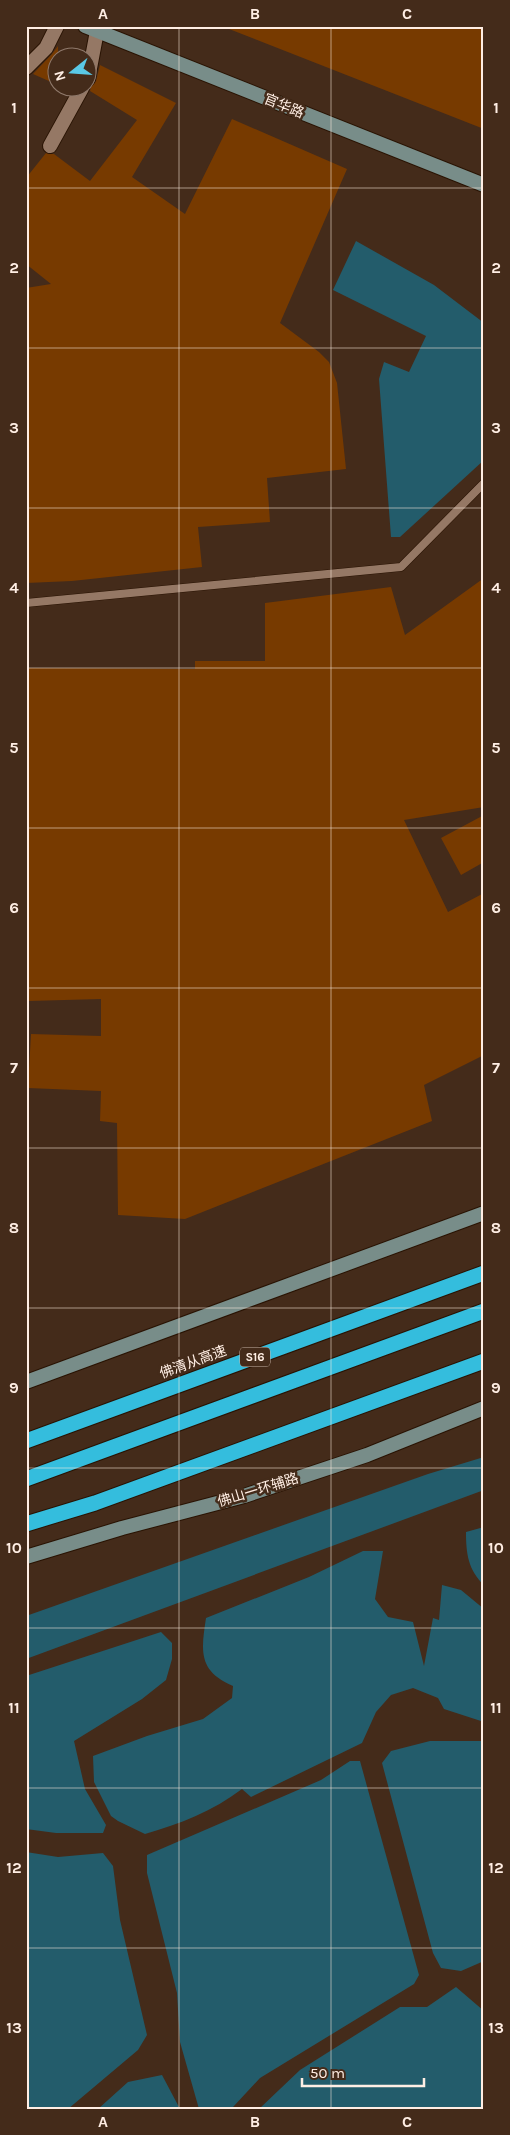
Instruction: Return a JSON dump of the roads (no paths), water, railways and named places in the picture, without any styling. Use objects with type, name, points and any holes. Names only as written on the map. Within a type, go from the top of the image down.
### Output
[{"type":"highway","name":"佛清从高速","points":[[26,1441],[484,1273]]},
{"type":"highway","points":[[26,1478],[484,1311]]},
{"type":"highway","points":[[26,1524],[95,1503],[484,1361]]},
{"type":"main road","name":"官华路","points":[[91,29],[484,185]]},
{"type":"main road","points":[[26,1382],[484,1213]]},
{"type":"main road","name":"佛山一环辅路","points":[[26,1557],[122,1528],[244,1496],[367,1455],[484,1408]]},
{"type":"street","points":[[26,68],[46,48],[57,26]]},
{"type":"street","points":[[90,48],[91,29]]},
{"type":"street","points":[[50,146],[76,98]]},
{"type":"lane","points":[[26,604],[402,567],[484,483]]},
{"type":"water","points":[[356,241],[434,285],[484,323],[484,460],[400,537],[391,537],[379,379],[384,362],[409,372],[426,336],[333,290]]},
{"type":"water","points":[[484,1457],[484,1490],[26,1659],[26,1616],[428,1474]]},
{"type":"water","points":[[484,1527],[484,1585],[471,1567],[466,1532]]},
{"type":"water","points":[[363,1551],[383,1551],[375,1599],[388,1617],[413,1622],[424,1666],[433,1618],[439,1620],[442,1585],[461,1590],[484,1609],[484,1722],[444,1709],[438,1698],[413,1688],[391,1695],[376,1712],[362,1743],[251,1797],[242,1789],[220,1804],[196,1816],[145,1834],[111,1816],[94,1782],[93,1756],[147,1736],[203,1719],[232,1698],[233,1686],[213,1674],[204,1659],[203,1640],[206,1618],[309,1577]]},
{"type":"water","points":[[161,1632],[172,1643],[172,1659],[166,1680],[142,1699],[74,1741],[85,1789],[106,1825],[103,1833],[56,1833],[26,1829],[26,1676]]},
{"type":"water","points":[[430,1741],[484,1741],[484,1961],[461,1971],[441,1968],[433,1953],[382,1763],[391,1751]]},
{"type":"water","points":[[350,1761],[360,1761],[419,1975],[414,1984],[260,2078],[233,2107],[229,2109],[199,2109],[180,2042],[177,1993],[147,1873],[147,1855],[321,1780]]},
{"type":"water","points":[[26,1852],[58,1857],[103,1853],[113,1866],[120,1920],[147,2035],[138,2050],[68,2109],[26,2109]]},
{"type":"water","points":[[456,1987],[484,2011],[484,2109],[259,2109],[300,2070],[400,2007],[427,2007]]},
{"type":"water","points":[[162,2075],[180,2109],[98,2109],[128,2082]]}]
